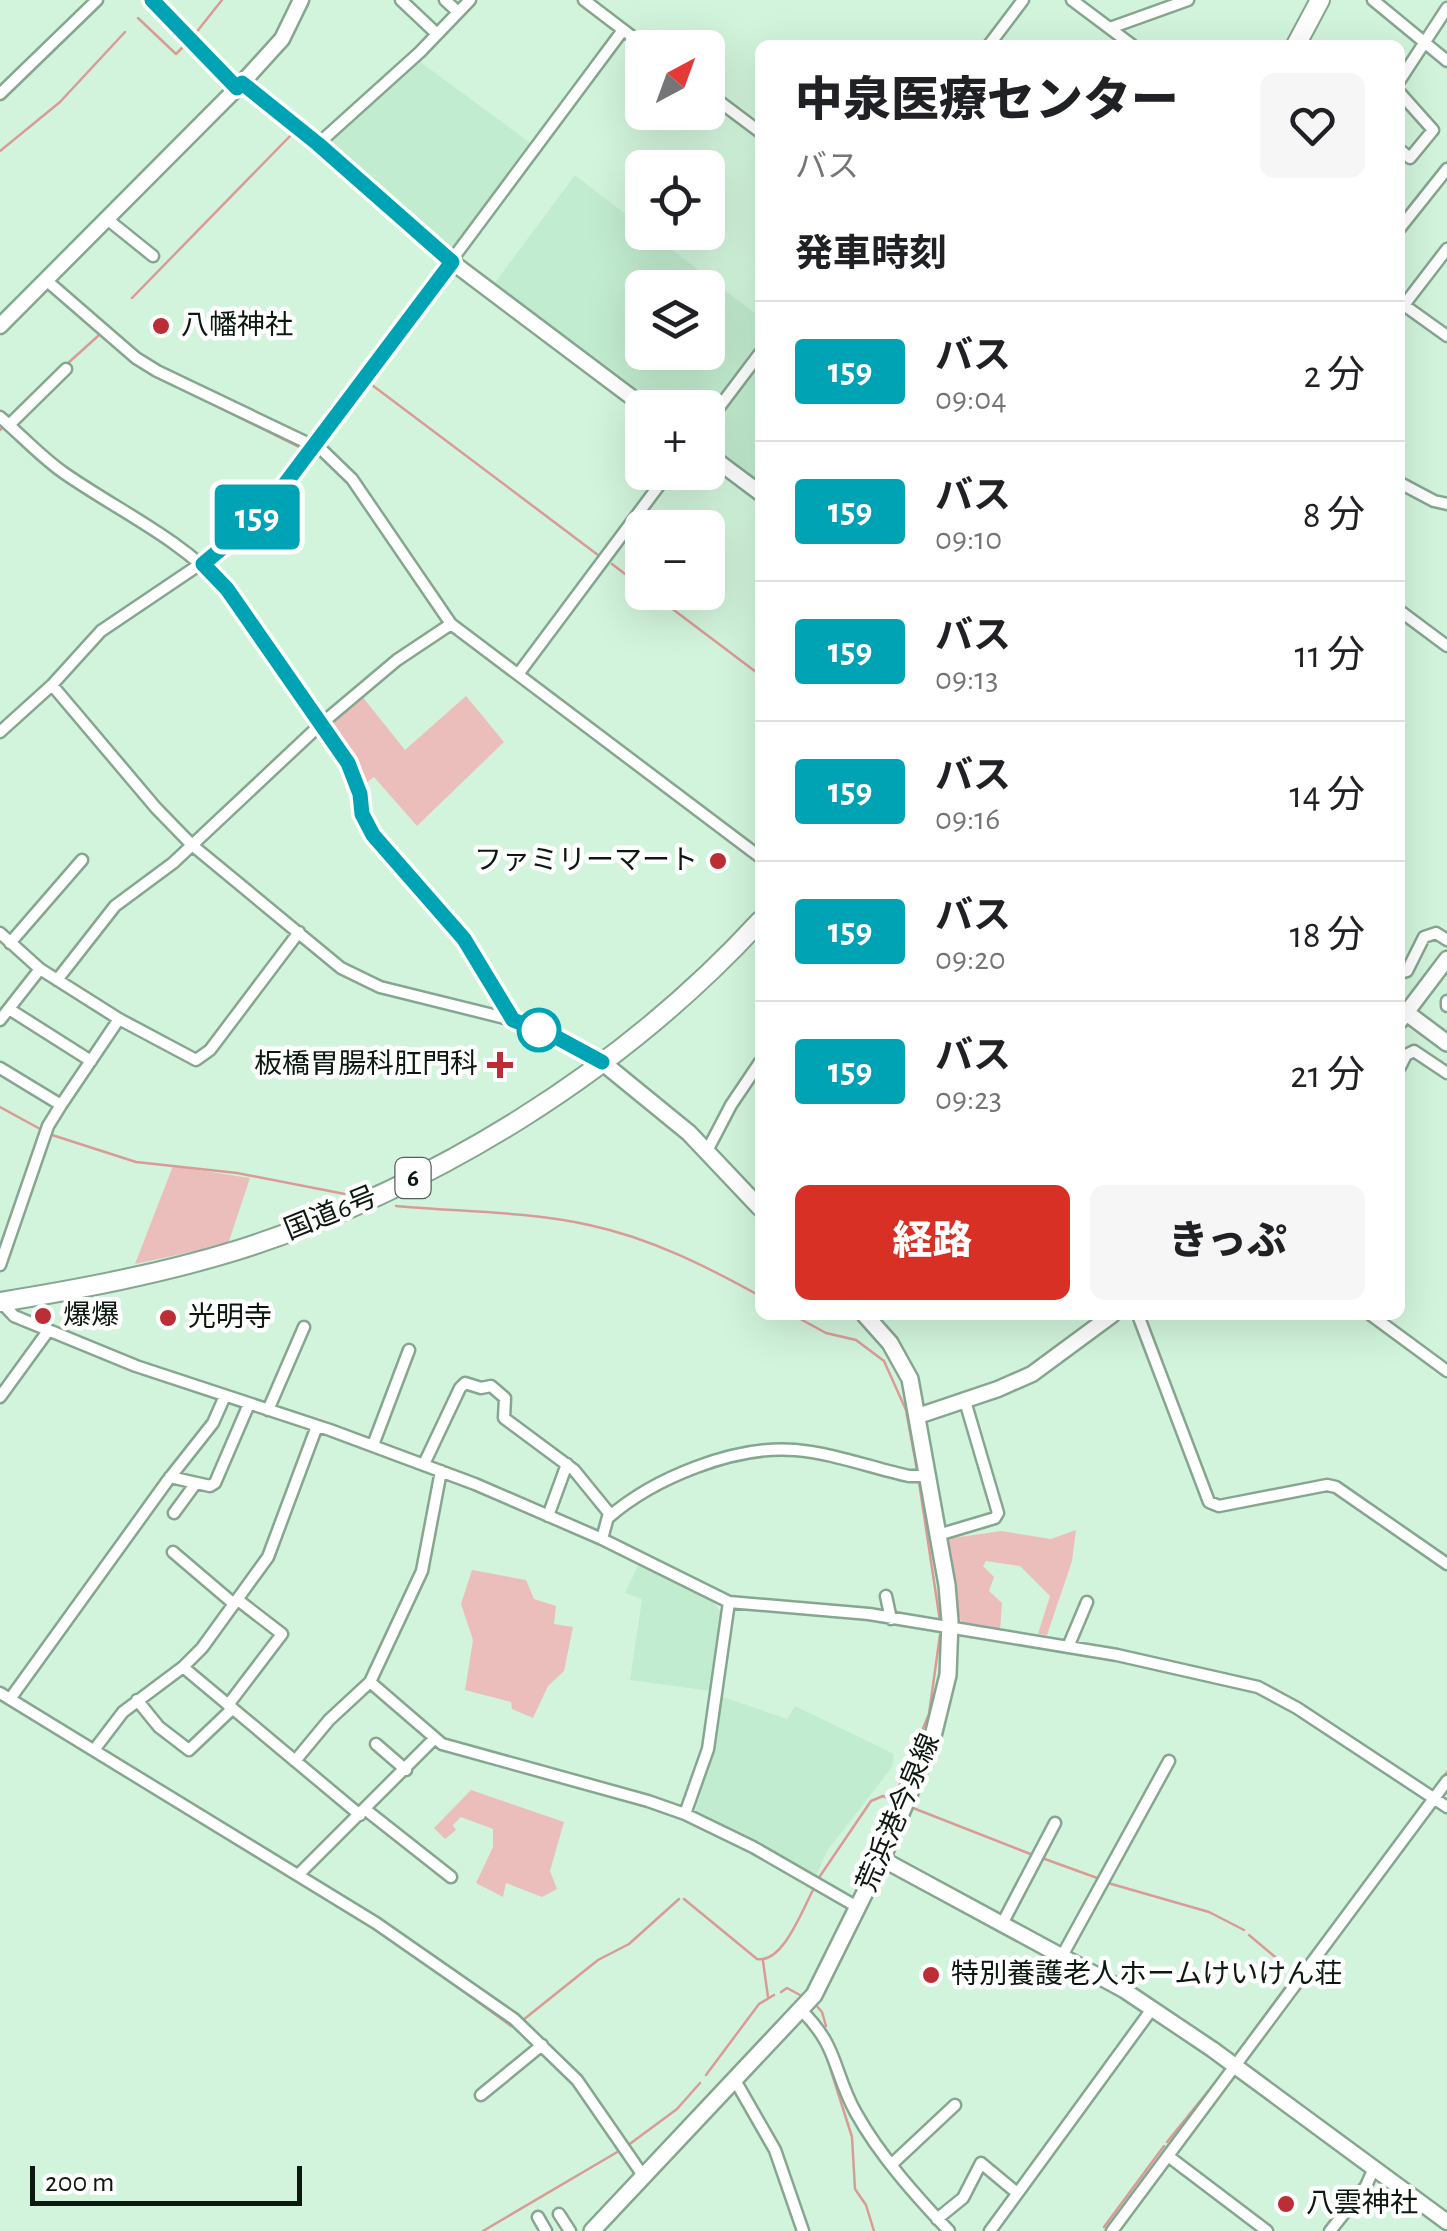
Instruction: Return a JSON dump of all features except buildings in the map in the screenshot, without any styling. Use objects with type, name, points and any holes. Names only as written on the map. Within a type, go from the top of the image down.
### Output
[{"type":"highway","points":[[1299,40],[1320,0]]},
{"type":"highway","name":"国道6号","points":[[0,1302],[190,1264],[280,1236],[360,1204],[488,1138],[602,1062],[701,980],[755,926]]},
{"type":"main road","points":[[1405,1016],[1447,1043]]},
{"type":"main road","points":[[602,1062],[707,1151],[755,1203]]},
{"type":"main road","name":"荒浜港今泉線","points":[[592,2231],[736,2082],[828,1972],[882,1859],[932,1740],[948,1675],[950,1629],[938,1535],[918,1416],[904,1366],[869,1320]]},
{"type":"street","points":[[0,94],[97,0]]},
{"type":"street","points":[[152,0],[239,85],[318,144],[452,262],[625,392]]},
{"type":"street","points":[[0,326],[282,39],[301,0]]},
{"type":"street","points":[[401,0],[438,34]]},
{"type":"street","points":[[445,0],[458,12]]},
{"type":"street","points":[[318,144],[470,0]]},
{"type":"street","points":[[0,732],[52,685],[101,630],[203,564],[246,528],[312,446],[624,30],[584,0]]},
{"type":"street","points":[[993,40],[1022,0]]},
{"type":"street","points":[[1072,0],[1124,40]]},
{"type":"street","points":[[1110,28],[1188,0]]},
{"type":"street","points":[[1374,0],[1447,61]]},
{"type":"street","points":[[1405,72],[1447,8]]},
{"type":"street","points":[[1405,98],[1434,130],[1410,158],[1405,154]]},
{"type":"street","points":[[725,105],[755,128]]},
{"type":"street","points":[[1405,222],[1447,170]]},
{"type":"street","points":[[1405,206],[1412,213]]},
{"type":"street","points":[[107,218],[153,256]]},
{"type":"street","points":[[1405,300],[1447,249]]},
{"type":"street","points":[[46,280],[136,358],[332,458],[352,479],[451,624],[755,853]]},
{"type":"street","points":[[1405,306],[1447,336]]},
{"type":"street","points":[[725,399],[755,359]]},
{"type":"street","points":[[66,369],[4,421],[63,472],[169,538],[227,589],[355,776],[362,814],[373,835],[458,930],[513,1020]]},
{"type":"street","points":[[725,467],[755,489]]},
{"type":"street","points":[[1405,485],[1447,504]]},
{"type":"street","points":[[519,673],[655,490]]},
{"type":"street","points":[[1405,614],[1447,646]]},
{"type":"street","points":[[57,980],[115,906],[164,870],[321,724],[398,660],[451,624]]},
{"type":"street","points":[[52,685],[192,845],[341,968],[380,988],[513,1020],[554,1036],[602,1062]]},
{"type":"street","points":[[10,944],[82,860]]},
{"type":"street","points":[[0,933],[40,969],[191,1060],[201,1059],[299,932]]},
{"type":"street","points":[[1405,971],[1424,937],[1436,934],[1447,940]]},
{"type":"street","points":[[1405,1010],[1447,958]]},
{"type":"street","points":[[0,1020],[40,969]]},
{"type":"street","points":[[9,1009],[91,1061]]},
{"type":"street","points":[[0,1265],[48,1126],[119,1018]]},
{"type":"street","points":[[1405,1056],[1414,1051],[1447,1073]]},
{"type":"street","points":[[0,1068],[61,1105]]},
{"type":"street","points":[[707,1151],[755,1070]]},
{"type":"street","points":[[0,1302],[14,1316],[136,1366],[441,1470],[602,1539],[728,1602],[891,1619],[1068,1647],[1258,1686],[1298,1708],[1447,1807]]},
{"type":"street","points":[[918,1416],[998,1389],[1046,1366],[1106,1320]]},
{"type":"street","points":[[1140,1320],[1209,1502],[1219,1506],[1327,1485],[1336,1487],[1447,1564]]},
{"type":"street","points":[[1377,1320],[1447,1372]]},
{"type":"street","points":[[268,1410],[304,1327]]},
{"type":"street","points":[[0,1396],[48,1331]]},
{"type":"street","points":[[372,1445],[409,1350]]},
{"type":"street","points":[[424,1464],[456,1393],[465,1384],[490,1386],[502,1393],[506,1403],[504,1418],[567,1464],[609,1517]]},
{"type":"street","points":[[225,1396],[213,1423],[5,1696],[298,1874],[514,2019],[577,2080],[644,2177]]},
{"type":"street","points":[[938,1535],[995,1518],[998,1513],[965,1401]]},
{"type":"street","points":[[170,1477],[210,1486],[219,1477],[250,1404]]},
{"type":"street","points":[[94,1750],[123,1712],[202,1648],[268,1557],[317,1426]]},
{"type":"street","points":[[602,1539],[609,1517],[662,1481],[713,1463],[775,1450],[796,1450],[909,1476],[927,1476]]},
{"type":"street","points":[[548,1516],[567,1464]]},
{"type":"street","points":[[295,1761],[329,1720],[370,1682],[422,1571],[441,1470]]},
{"type":"street","points":[[174,1513],[196,1482]]},
{"type":"street","points":[[137,1700],[159,1727],[189,1750],[230,1707],[282,1634],[173,1552]]},
{"type":"street","points":[[886,1596],[891,1619]]},
{"type":"street","points":[[685,1814],[708,1749],[728,1602]]},
{"type":"street","points":[[1068,1647],[1087,1602]]},
{"type":"street","points":[[183,1667],[295,1761],[451,1876]]},
{"type":"street","points":[[370,1682],[442,1744],[685,1814],[753,1847],[858,1908]]},
{"type":"street","points":[[298,1874],[434,1739]]},
{"type":"street","points":[[376,1744],[406,1770]]},
{"type":"street","points":[[1062,1956],[1168,1761]]},
{"type":"street","points":[[1112,2231],[1447,1781]]},
{"type":"street","points":[[1002,1924],[1055,1823]]},
{"type":"street","points":[[882,1859],[1152,2009],[1447,2222]]},
{"type":"street","points":[[990,2231],[1152,2009]]},
{"type":"street","points":[[800,2010],[823,2034],[854,2111],[892,2164],[949,2231]]},
{"type":"street","points":[[481,2095],[542,2045]]},
{"type":"street","points":[[736,2082],[775,2150],[803,2231]]},
{"type":"street","points":[[892,2164],[955,2105]]},
{"type":"street","points":[[1168,2156],[1267,2231]]},
{"type":"street","points":[[938,2219],[963,2198],[981,2163],[1017,2193]]},
{"type":"street","points":[[1330,2231],[1366,2186],[1374,2168]]},
{"type":"street","points":[[559,2214],[570,2231]]},
{"type":"street","points":[[538,2216],[546,2231]]},
{"type":"shaded area","points":[[419,61],[533,145],[453,250],[329,143]]},
{"type":"shaded area","points":[[575,175],[625,214],[625,250],[672,250],[698,270],[625,270],[625,370],[725,370],[725,290],[755,313],[755,346],[724,390],[638,390],[494,284]]},
{"type":"shaded area","points":[[755,367],[755,478],[725,455],[725,407]]},
{"type":"shaded area","points":[[361,695],[405,750],[466,696],[504,742],[417,826],[374,777],[363,785],[355,763],[330,725]]},
{"type":"shaded area","points":[[173,1166],[250,1178],[228,1244],[135,1264]]},
{"type":"shaded area","points":[[1076,1530],[1072,1561],[1047,1635],[1038,1634],[1050,1596],[1020,1566],[986,1561],[983,1566],[994,1577],[989,1591],[1002,1603],[1000,1631],[962,1624],[946,1539],[1001,1531],[1051,1539]]},
{"type":"shaded area","points":[[639,1564],[713,1602],[721,1612],[711,1691],[630,1680],[642,1599],[625,1593]]},
{"type":"shaded area","points":[[472,1570],[526,1580],[534,1599],[556,1606],[554,1624],[573,1627],[564,1671],[548,1686],[533,1718],[512,1709],[511,1702],[465,1690],[473,1640],[461,1604]]},
{"type":"shaded area","points":[[720,1696],[787,1719],[795,1706],[894,1754],[892,1767],[827,1851],[816,1876],[695,1811],[716,1745]]},
{"type":"shaded area","points":[[471,1790],[564,1822],[550,1871],[557,1889],[542,1897],[506,1883],[503,1897],[476,1883],[493,1847],[493,1829],[461,1817],[453,1825],[456,1830],[445,1839],[434,1828]]},
{"type":"waterway","points":[[195,34],[222,0]]},
{"type":"waterway","points":[[138,18],[176,54],[187,43]]},
{"type":"waterway","points":[[0,151],[60,102],[125,32]]},
{"type":"waterway","points":[[132,298],[292,134],[442,264]]},
{"type":"waterway","points":[[485,296],[625,401]]},
{"type":"waterway","points":[[99,334],[121,352]]},
{"type":"waterway","points":[[67,364],[98,336]]},
{"type":"waterway","points":[[166,381],[305,450]]},
{"type":"waterway","points":[[368,382],[598,555]]},
{"type":"waterway","points":[[749,494],[755,498]]},
{"type":"waterway","points":[[404,564],[439,616]]},
{"type":"waterway","points":[[612,564],[625,574]]},
{"type":"waterway","points":[[674,610],[755,671]]},
{"type":"waterway","points":[[456,634],[483,654]]},
{"type":"waterway","points":[[0,1107],[42,1130]]},
{"type":"waterway","points":[[52,1135],[136,1162],[237,1173],[350,1195]]},
{"type":"waterway","points":[[396,1206],[541,1217],[612,1231],[677,1254],[755,1293]]},
{"type":"waterway","points":[[802,1320],[826,1333],[856,1340],[884,1361],[906,1410],[917,1470]]},
{"type":"waterway","points":[[919,1482],[940,1621]]},
{"type":"waterway","points":[[893,1801],[929,1714],[940,1635]]},
{"type":"waterway","points":[[0,1699],[46,1727]]},
{"type":"waterway","points":[[1439,1783],[1447,1772]]},
{"type":"waterway","points":[[818,1879],[871,1801],[883,1796],[895,1801]]},
{"type":"waterway","points":[[913,1808],[1033,1855]]},
{"type":"waterway","points":[[1042,1858],[1100,1879]]},
{"type":"waterway","points":[[1108,1883],[1209,1912],[1244,1930]]},
{"type":"waterway","points":[[684,1899],[757,1959],[766,1958],[784,1944],[814,1888]]},
{"type":"waterway","points":[[523,2020],[598,1960],[629,1944],[679,1899]]},
{"type":"waterway","points":[[367,1923],[438,1972]]},
{"type":"waterway","points":[[1249,1935],[1287,1967]]},
{"type":"waterway","points":[[763,1961],[768,1997]]},
{"type":"waterway","points":[[444,1977],[511,2026],[515,2025]]},
{"type":"waterway","points":[[1235,2056],[1290,1981]]},
{"type":"waterway","points":[[781,1992],[787,1988],[800,1995]]},
{"type":"waterway","points":[[706,2075],[759,2004],[774,1995]]},
{"type":"waterway","points":[[816,2005],[826,2026]]},
{"type":"waterway","points":[[826,2055],[852,2137],[855,2189],[866,2205],[874,2231]]},
{"type":"waterway","points":[[1167,2142],[1226,2069]]},
{"type":"waterway","points":[[627,2146],[677,2109],[700,2083]]},
{"type":"waterway","points":[[1104,2227],[1164,2146]]},
{"type":"waterway","points":[[483,2231],[619,2151]]},
{"type":"bus line","name":"159","points":[[152,0],[237,88],[242,83],[318,144],[452,262],[285,484],[246,528],[203,564],[227,589],[348,763],[360,794],[362,814],[380,846],[451,922],[513,1020],[554,1036],[602,1062]]},
{"type":"place","name":"八幡神社","points":[[161,326]]},
{"type":"place","name":"ファミリーマート","points":[[718,861]]},
{"type":"place","name":"板橋胃腸科肛門科","points":[[500,1065]]},
{"type":"place","name":"爆爆","points":[[43,1316]]},
{"type":"place","name":"光明寺","points":[[168,1318]]},
{"type":"place","name":"特別養護老人ホームけいけん荘","points":[[931,1975]]},
{"type":"place","name":"八雲神社","points":[[1286,2204]]}]
